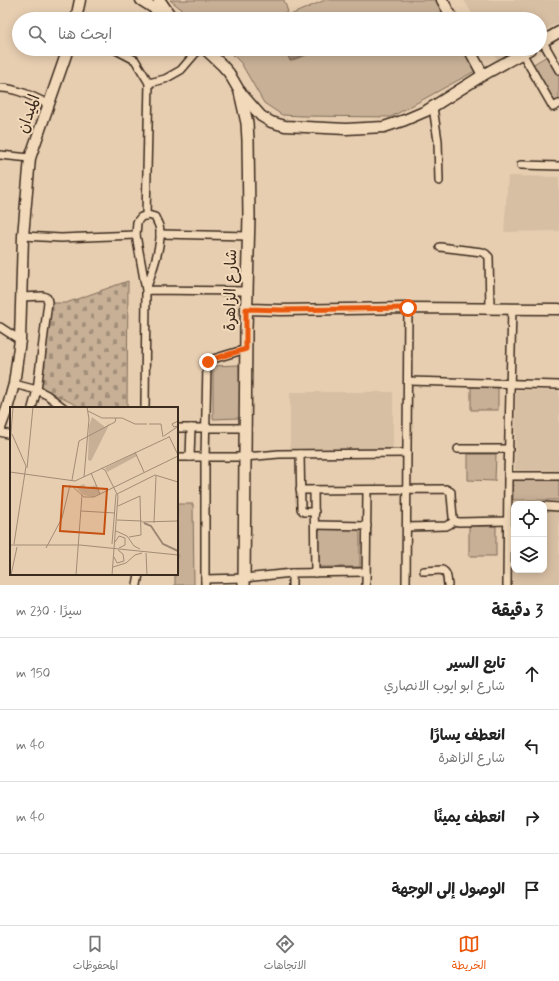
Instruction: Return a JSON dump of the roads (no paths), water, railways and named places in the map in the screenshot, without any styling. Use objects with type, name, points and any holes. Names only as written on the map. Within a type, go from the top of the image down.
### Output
[{"type":"main road","points":[[77,12],[80,0]]},
{"type":"main road","points":[[141,0],[161,12]]},
{"type":"main road","points":[[159,0],[167,12]]},
{"type":"main road","points":[[442,0],[449,12]]},
{"type":"main road","points":[[547,39],[559,32]]},
{"type":"main road","name":"الميدان","points":[[0,428],[4,408],[14,384],[20,340],[23,236],[30,158],[65,56]]},
{"type":"main road","name":"شارع الزاهرة","points":[[212,56],[228,73],[240,92],[262,116],[271,122],[284,126],[346,129],[384,127],[412,117],[433,107],[483,75],[517,56]]},
{"type":"main road","points":[[473,56],[483,75]]},
{"type":"main road","name":"شارع الزاهرة","points":[[240,92],[248,136],[244,581]]},
{"type":"main road","points":[[246,309],[559,309]]},
{"type":"street","points":[[547,51],[559,70]]},
{"type":"street","points":[[127,56],[135,60],[149,83],[146,216]]},
{"type":"street","points":[[149,83],[166,79],[182,70],[193,56]]},
{"type":"street","points":[[528,56],[553,107],[559,104]]},
{"type":"street","points":[[0,88],[6,88],[33,96],[48,104]]},
{"type":"street","points":[[433,107],[438,141],[439,181]]},
{"type":"street","points":[[0,155],[30,158]]},
{"type":"street","points":[[521,165],[559,166]]},
{"type":"street","points":[[145,407],[146,290],[136,235],[137,222],[141,217],[148,215],[155,217],[159,226],[160,234],[156,260],[146,290]]},
{"type":"street","points":[[160,234],[248,236]]},
{"type":"street","points":[[23,236],[62,238],[136,235]]},
{"type":"street","points":[[440,247],[482,252],[486,254],[488,257],[490,308]]},
{"type":"street","points":[[146,290],[246,291]]},
{"type":"street","points":[[21,298],[43,296],[47,298],[48,302],[37,390],[32,407]]},
{"type":"street","points":[[406,585],[408,308]]},
{"type":"street","points":[[508,585],[508,521],[511,506],[508,476],[512,308]]},
{"type":"street","points":[[0,327],[20,340]]},
{"type":"street","points":[[246,349],[213,359],[208,362],[207,365],[205,428],[205,582],[244,581],[292,573],[366,572]]},
{"type":"street","points":[[408,381],[559,385]]},
{"type":"street","points":[[14,384],[37,390],[47,395],[63,407]]},
{"type":"street","points":[[178,428],[245,428]]},
{"type":"street","points":[[190,457],[191,428]]},
{"type":"street","points":[[0,432],[10,435]]},
{"type":"street","points":[[458,449],[509,449]]},
{"type":"street","points":[[178,457],[245,457],[280,454],[407,453]]},
{"type":"street","points":[[300,454],[300,509],[304,512],[315,512]]},
{"type":"street","points":[[508,476],[559,476]]},
{"type":"street","points":[[300,490],[446,489],[449,490],[451,495],[452,517],[454,521]]},
{"type":"street","points":[[314,490],[315,573]]},
{"type":"street","points":[[366,585],[367,490]]},
{"type":"street","points":[[547,506],[559,506]]},
{"type":"street","points":[[407,527],[446,526],[454,521],[508,521]]},
{"type":"street","points":[[315,525],[367,526]]},
{"type":"street","points":[[424,570],[444,571],[447,576],[448,585]]},
{"type":"street","points":[[292,573],[292,585]]},
{"type":"street","points":[[137,585],[139,575]]},
{"type":"water","points":[[288,56],[304,56],[290,61]]}]
